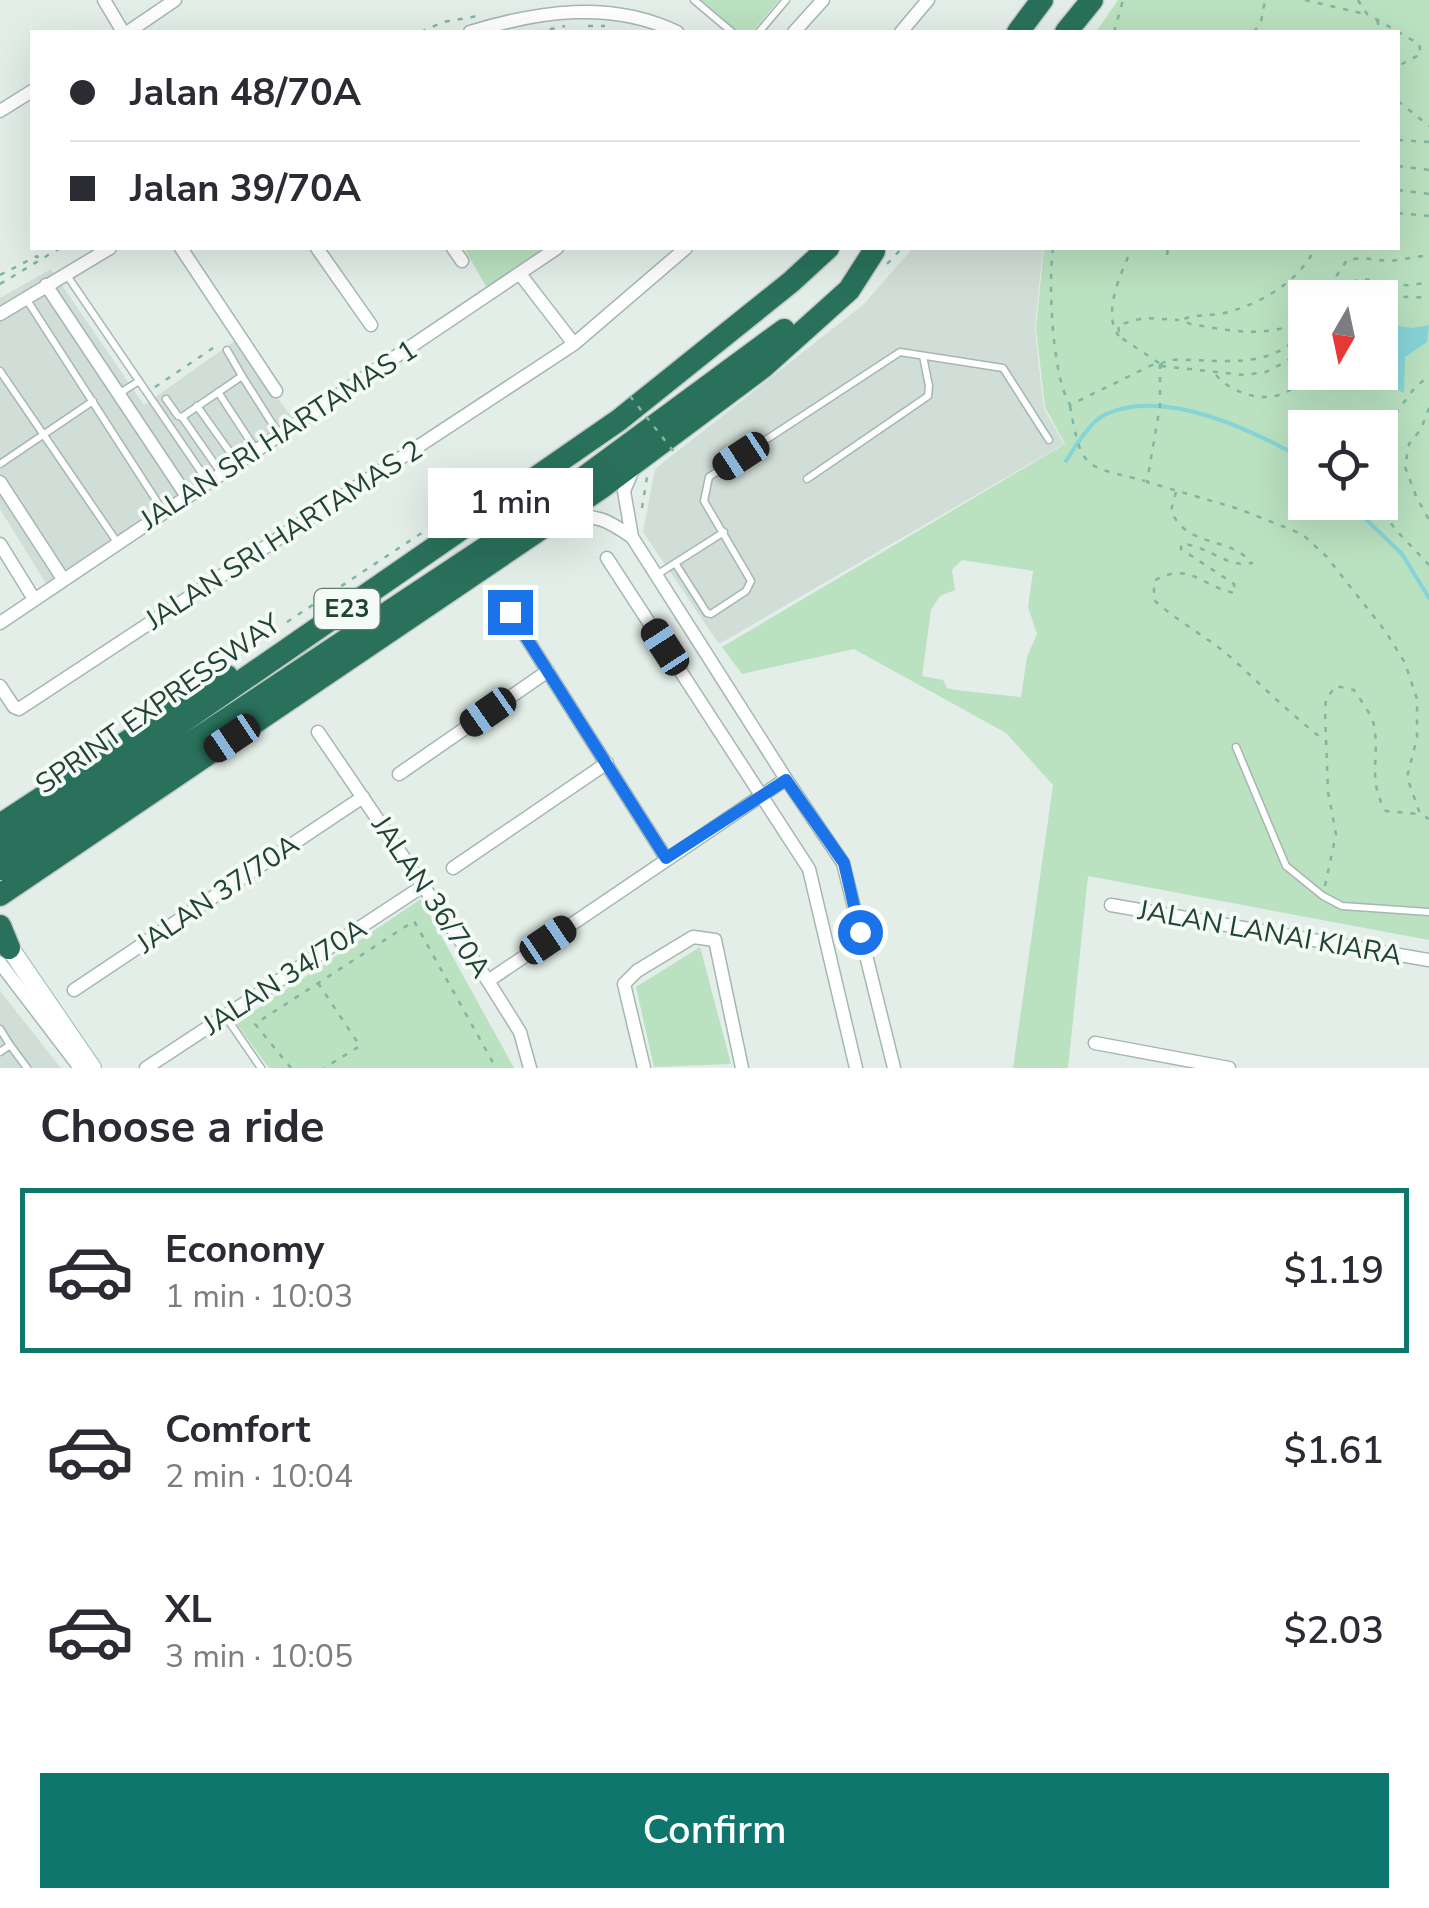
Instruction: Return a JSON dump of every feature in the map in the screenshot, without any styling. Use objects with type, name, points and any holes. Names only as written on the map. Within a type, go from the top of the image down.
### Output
[{"type":"highway","points":[[1020,30],[1042,0]]},
{"type":"highway","points":[[1068,30],[1092,0]]},
{"type":"highway","name":"SPRINT EXPRESSWAY","points":[[7,882],[145,762],[641,403],[792,282],[826,250]]},
{"type":"highway","points":[[0,911],[7,882],[539,530],[762,368],[849,290],[875,250]]},
{"type":"highway","name":"SPRINT EXPRESSWAY","points":[[0,848],[145,762],[546,506],[790,325],[875,250]]},
{"type":"highway","points":[[0,825],[552,466]]},
{"type":"street","points":[[104,0],[125,30]]},
{"type":"street","points":[[129,30],[176,0]]},
{"type":"street","points":[[796,30],[823,0]]},
{"type":"street","points":[[903,30],[928,0]]},
{"type":"street","points":[[476,30],[582,4],[608,5],[674,30]]},
{"type":"street","points":[[0,110],[30,92]]},
{"type":"street","points":[[0,314],[106,250]]},
{"type":"street","points":[[182,250],[276,392]]},
{"type":"street","points":[[318,250],[371,325]]},
{"type":"street","points":[[454,250],[462,261]]},
{"type":"street","name":"JALAN SRI HARTAMAS 1","points":[[0,622],[554,250]]},
{"type":"street","name":"JALAN SRI HARTAMAS 2","points":[[0,686],[14,707],[19,708],[574,344],[684,250]]},
{"type":"street","points":[[520,274],[574,344]]},
{"type":"street","points":[[46,285],[186,495]]},
{"type":"street","points":[[648,453],[633,470],[624,491],[632,537],[786,780],[844,863],[894,1068]]},
{"type":"street","points":[[0,482],[63,580]]},
{"type":"street","points":[[539,530],[591,514],[632,537]]},
{"type":"street","points":[[0,544],[34,599]]},
{"type":"street","points":[[607,558],[809,869],[856,1068]]},
{"type":"street","points":[[510,612],[666,858]]},
{"type":"street","points":[[399,774],[548,671]]},
{"type":"street","name":"JALAN 36/70A","points":[[318,732],[488,980],[520,1032],[530,1068]]},
{"type":"street","points":[[453,868],[607,763]]},
{"type":"street","points":[[488,980],[786,780]]},
{"type":"street","name":"JALAN 37/70A","points":[[74,990],[363,797]]},
{"type":"street","name":"JALAN 34/70A","points":[[146,1068],[424,886]]},
{"type":"street","name":"JALAN LANAI KIARA","points":[[1111,905],[1429,960]]},
{"type":"street","points":[[644,1068],[624,984],[692,937],[715,940],[742,1068]]},
{"type":"street","points":[[2,943],[80,1068]]},
{"type":"street","points":[[2,943],[92,1068]]},
{"type":"street","points":[[1094,1043],[1229,1068]]},
{"type":"lane","points":[[694,0],[730,30]]},
{"type":"lane","points":[[762,30],[786,0]]},
{"type":"lane","points":[[66,272],[208,482]]},
{"type":"lane","points":[[25,297],[163,510]]},
{"type":"lane","points":[[227,350],[280,436]]},
{"type":"lane","points":[[675,563],[707,613],[746,591],[751,580],[704,501],[709,477],[900,352],[1003,368],[1049,440]]},
{"type":"lane","points":[[807,479],[928,396],[923,356]]},
{"type":"lane","points":[[0,371],[118,542]]},
{"type":"lane","points":[[182,416],[242,376]]},
{"type":"lane","points":[[120,393],[139,380]]},
{"type":"lane","points":[[218,392],[257,451]]},
{"type":"lane","points":[[166,399],[222,474]]},
{"type":"lane","points":[[0,464],[92,401]]},
{"type":"lane","points":[[197,406],[238,463]]},
{"type":"lane","points":[[656,575],[724,532]]},
{"type":"lane","points":[[1236,747],[1286,866],[1322,896],[1342,906],[1429,912]]},
{"type":"lane","points":[[226,1017],[261,1068]]},
{"type":"lane","points":[[0,1029],[5,1042],[27,1068]]},
{"type":"lane","points":[[0,1052],[5,1042]]},
{"type":"path","points":[[1115,30],[1123,0]]},
{"type":"path","points":[[1255,30],[1265,0]]},
{"type":"path","points":[[1305,0],[1366,14],[1395,30]]},
{"type":"path","points":[[1358,0],[1366,14]]},
{"type":"path","points":[[1377,19],[1380,30]]},
{"type":"path","points":[[546,30],[570,25]]},
{"type":"path","points":[[584,26],[614,27]]},
{"type":"path","points":[[1400,33],[1419,44],[1421,54],[1400,65]]},
{"type":"path","points":[[1400,103],[1429,126]]},
{"type":"path","points":[[1400,140],[1429,142]]},
{"type":"path","points":[[1400,166],[1429,170]]},
{"type":"path","points":[[1400,190],[1429,194]]},
{"type":"path","points":[[1400,213],[1429,216]]},
{"type":"path","points":[[0,284],[57,250]]},
{"type":"path","points":[[1053,250],[1051,314],[1062,392],[1070,404],[1078,443],[1088,465],[1239,510],[1302,534],[1326,556],[1386,632],[1405,663],[1416,699],[1418,738],[1407,777],[1420,814]]},
{"type":"path","points":[[1131,250],[1113,309],[1112,326],[1120,337],[1167,369],[1215,374],[1266,372],[1288,360]]},
{"type":"path","points":[[1166,256],[1168,250]]},
{"type":"path","points":[[1182,320],[1192,315],[1246,308],[1278,290],[1314,250]]},
{"type":"path","points":[[1334,280],[1347,260],[1390,261],[1429,254]]},
{"type":"path","points":[[0,275],[37,256],[40,260]]},
{"type":"path","points":[[1398,285],[1429,283]]},
{"type":"path","points":[[1398,296],[1429,298]]},
{"type":"path","points":[[1120,337],[1118,325],[1128,320],[1182,320],[1248,332],[1288,327]]},
{"type":"path","points":[[154,388],[229,337]]},
{"type":"path","points":[[1070,404],[1141,369],[1184,359],[1244,360],[1267,356],[1288,345]]},
{"type":"path","points":[[1147,482],[1160,406],[1160,364]]},
{"type":"path","points":[[1215,374],[1238,393],[1265,396],[1289,390]]},
{"type":"path","points":[[1398,411],[1429,375]]},
{"type":"path","points":[[630,396],[674,452]]},
{"type":"path","points":[[1429,408],[1421,429],[1409,444],[1405,467],[1429,520]]},
{"type":"path","points":[[1176,491],[1170,511],[1178,526],[1238,552],[1252,563],[1242,565],[1197,546],[1181,544],[1192,559],[1234,584],[1235,593],[1194,575],[1171,571],[1154,580],[1154,600],[1226,653],[1324,741]]},
{"type":"path","points":[[286,622],[467,503]]},
{"type":"path","points":[[1388,520],[1429,565]]},
{"type":"path","points":[[1322,896],[1336,834],[1324,741],[1326,699],[1336,686],[1354,690],[1373,720],[1375,794],[1386,812],[1420,814],[1429,819]]},
{"type":"path","points":[[291,1068],[254,1024],[414,921],[496,1068]]},
{"type":"path","points":[[318,982],[360,1046],[324,1068]]},
{"type":"shaded area","points":[[911,250],[1043,250],[1035,328],[1038,358],[1044,409],[1064,444],[719,644],[643,532],[655,469],[864,304]]},
{"type":"shaded area","points":[[51,269],[144,405],[236,340],[300,429],[53,595],[0,509],[0,298]]},
{"type":"shaded area","points":[[0,991],[61,1068],[0,1068]]},
{"type":"green space","points":[[694,0],[779,0],[754,30],[732,30]]},
{"type":"green space","points":[[1118,0],[1429,0],[1429,940],[1088,876],[1068,1068],[1013,1068],[1053,785],[1006,733],[854,649],[742,674],[722,647],[1065,444],[1045,407],[1036,328],[1044,250],[1400,250],[1400,30],[1097,30]],"holes":[[[962,560],[1033,571],[1028,607],[1037,634],[1027,657],[1021,697],[955,690],[947,688],[943,680],[922,676],[931,610],[940,596],[955,590],[952,570]]]},
{"type":"green space","points":[[465,250],[547,250],[488,290]]},
{"type":"green space","points":[[421,899],[514,1068],[269,1068],[236,1023]]},
{"type":"green space","points":[[700,947],[731,1064],[654,1067],[636,987]]},
{"type":"water","points":[[1429,325],[1427,342],[1405,357],[1404,393],[1398,390],[1398,326]]},
{"type":"waterway","points":[[1066,461],[1094,422],[1130,407],[1182,409],[1208,416],[1288,451]]},
{"type":"waterway","points":[[1367,520],[1402,554],[1429,598]]},
{"type":"route","points":[[510,612],[666,858],[786,780],[844,863],[860,932]]}]
